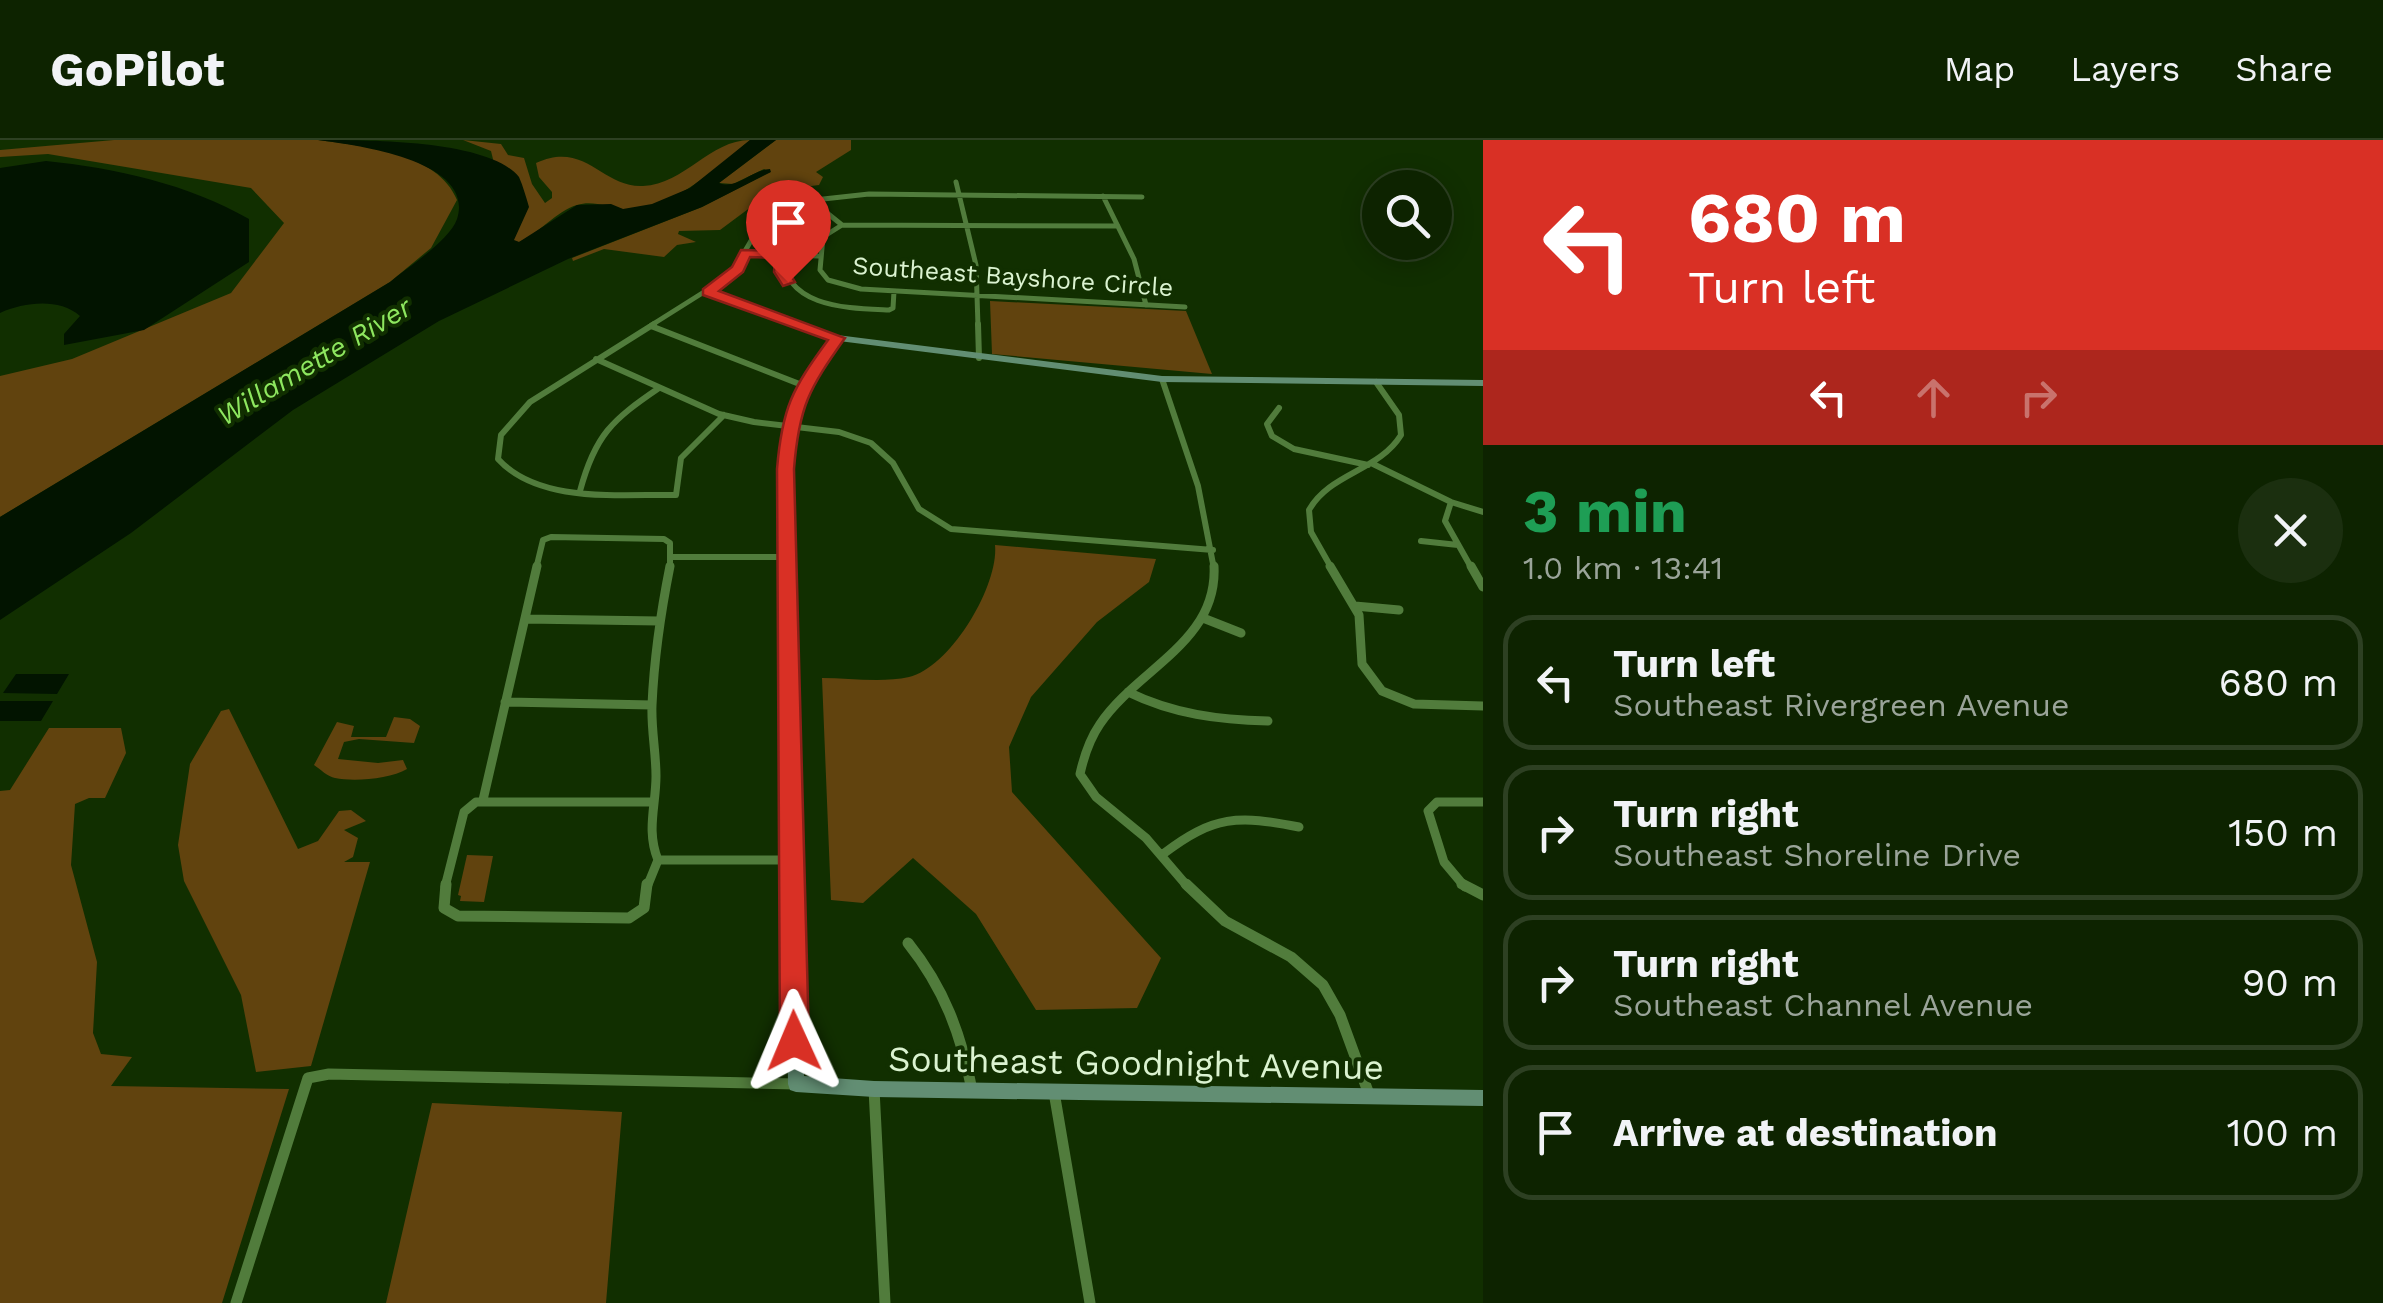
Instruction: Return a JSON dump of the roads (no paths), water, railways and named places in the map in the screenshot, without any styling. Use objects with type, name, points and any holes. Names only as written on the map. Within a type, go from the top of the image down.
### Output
[{"type":"street","points":[[956,182],[976,265],[978,358]]},
{"type":"street","points":[[724,415],[681,458],[676,494],[540,488],[522,483],[502,465],[500,443],[530,402],[708,292],[738,269],[758,225],[778,212],[811,200],[869,194],[1142,197]]},
{"type":"street","points":[[1103,196],[1134,260],[1146,305]]},
{"type":"street","points":[[811,200],[842,225]]},
{"type":"street","name":"Southeast Bayshore Circle","points":[[1118,226],[842,225],[823,237],[818,271],[832,282],[894,291],[1185,307]]},
{"type":"street","points":[[746,253],[818,256]]},
{"type":"street","points":[[782,254],[782,272],[788,282],[811,298],[889,310],[893,308],[894,291]]},
{"type":"street","points":[[708,292],[837,338],[978,358],[1162,378],[1482,385]]},
{"type":"street","points":[[651,326],[802,386]]},
{"type":"street","points":[[796,1084],[786,556],[789,425],[802,386],[837,338]]},
{"type":"street","points":[[596,359],[724,415],[840,432],[876,446],[897,466],[912,504],[950,529],[1213,550]]},
{"type":"street","points":[[1162,378],[1213,550],[1213,595],[1202,618],[1128,692],[1098,729],[1080,774],[1093,796],[1163,854],[1200,901],[1233,926],[1303,965],[1327,989],[1344,1020],[1370,1096]]},
{"type":"street","points":[[1376,382],[1402,426],[1395,446],[1320,493],[1309,512],[1314,539],[1356,606],[1362,632],[1362,663],[1379,686],[1399,699],[1423,706],[1483,706]]},
{"type":"street","points":[[580,492],[597,436],[614,419],[660,388]]},
{"type":"street","points":[[1279,408],[1267,424],[1270,434],[1280,442],[1307,453],[1344,455],[1483,512]]},
{"type":"street","points":[[1451,502],[1445,520],[1483,586]]},
{"type":"street","points":[[483,800],[546,538],[668,540],[672,557],[659,620],[652,704],[656,781],[651,802],[652,848],[658,860]]},
{"type":"street","points":[[1420,541],[1458,545]]},
{"type":"street","points":[[672,557],[786,556]]},
{"type":"street","points":[[1356,606],[1399,610]]},
{"type":"street","points":[[1202,618],[1241,633]]},
{"type":"street","points":[[525,619],[659,620]]},
{"type":"street","points":[[1128,692],[1153,706],[1178,713],[1268,721]]},
{"type":"street","points":[[505,702],[652,704]]},
{"type":"street","points":[[651,802],[483,800],[464,812],[442,900],[450,913],[634,917],[644,908],[648,878],[658,860]]},
{"type":"street","points":[[1483,802],[1437,802],[1428,811],[1450,874],[1460,885],[1483,895]]},
{"type":"street","points":[[1163,854],[1212,820],[1252,818],[1299,827]]},
{"type":"street","points":[[658,860],[790,860]]},
{"type":"street","points":[[908,943],[950,1004],[972,1090]]},
{"type":"street","name":"Southeast Goodnight Avenue","points":[[236,1303],[308,1078],[329,1074],[1483,1098]]},
{"type":"street","points":[[874,1088],[885,1303]]},
{"type":"street","points":[[1054,1092],[1090,1303]]},
{"type":"water","name":"Willamette River","points":[[318,140],[427,145],[456,149],[504,165],[519,177],[529,207],[514,240],[519,242],[577,205],[611,204],[623,209],[652,204],[690,188],[750,140],[776,140],[719,183],[732,184],[763,170],[771,172],[702,207],[568,259],[439,321],[293,410],[131,533],[0,620],[0,517],[390,282],[453,227],[458,199],[449,182],[431,169],[383,152]]},
{"type":"water","points":[[46,161],[150,180],[226,207],[249,219],[249,262],[144,330],[64,345],[64,334],[80,316],[72,310],[42,304],[0,313],[0,168]]},
{"type":"water","points":[[16,674],[69,674],[57,694],[3,693]]},
{"type":"water","points":[[0,701],[53,701],[41,721],[0,721]]}]
